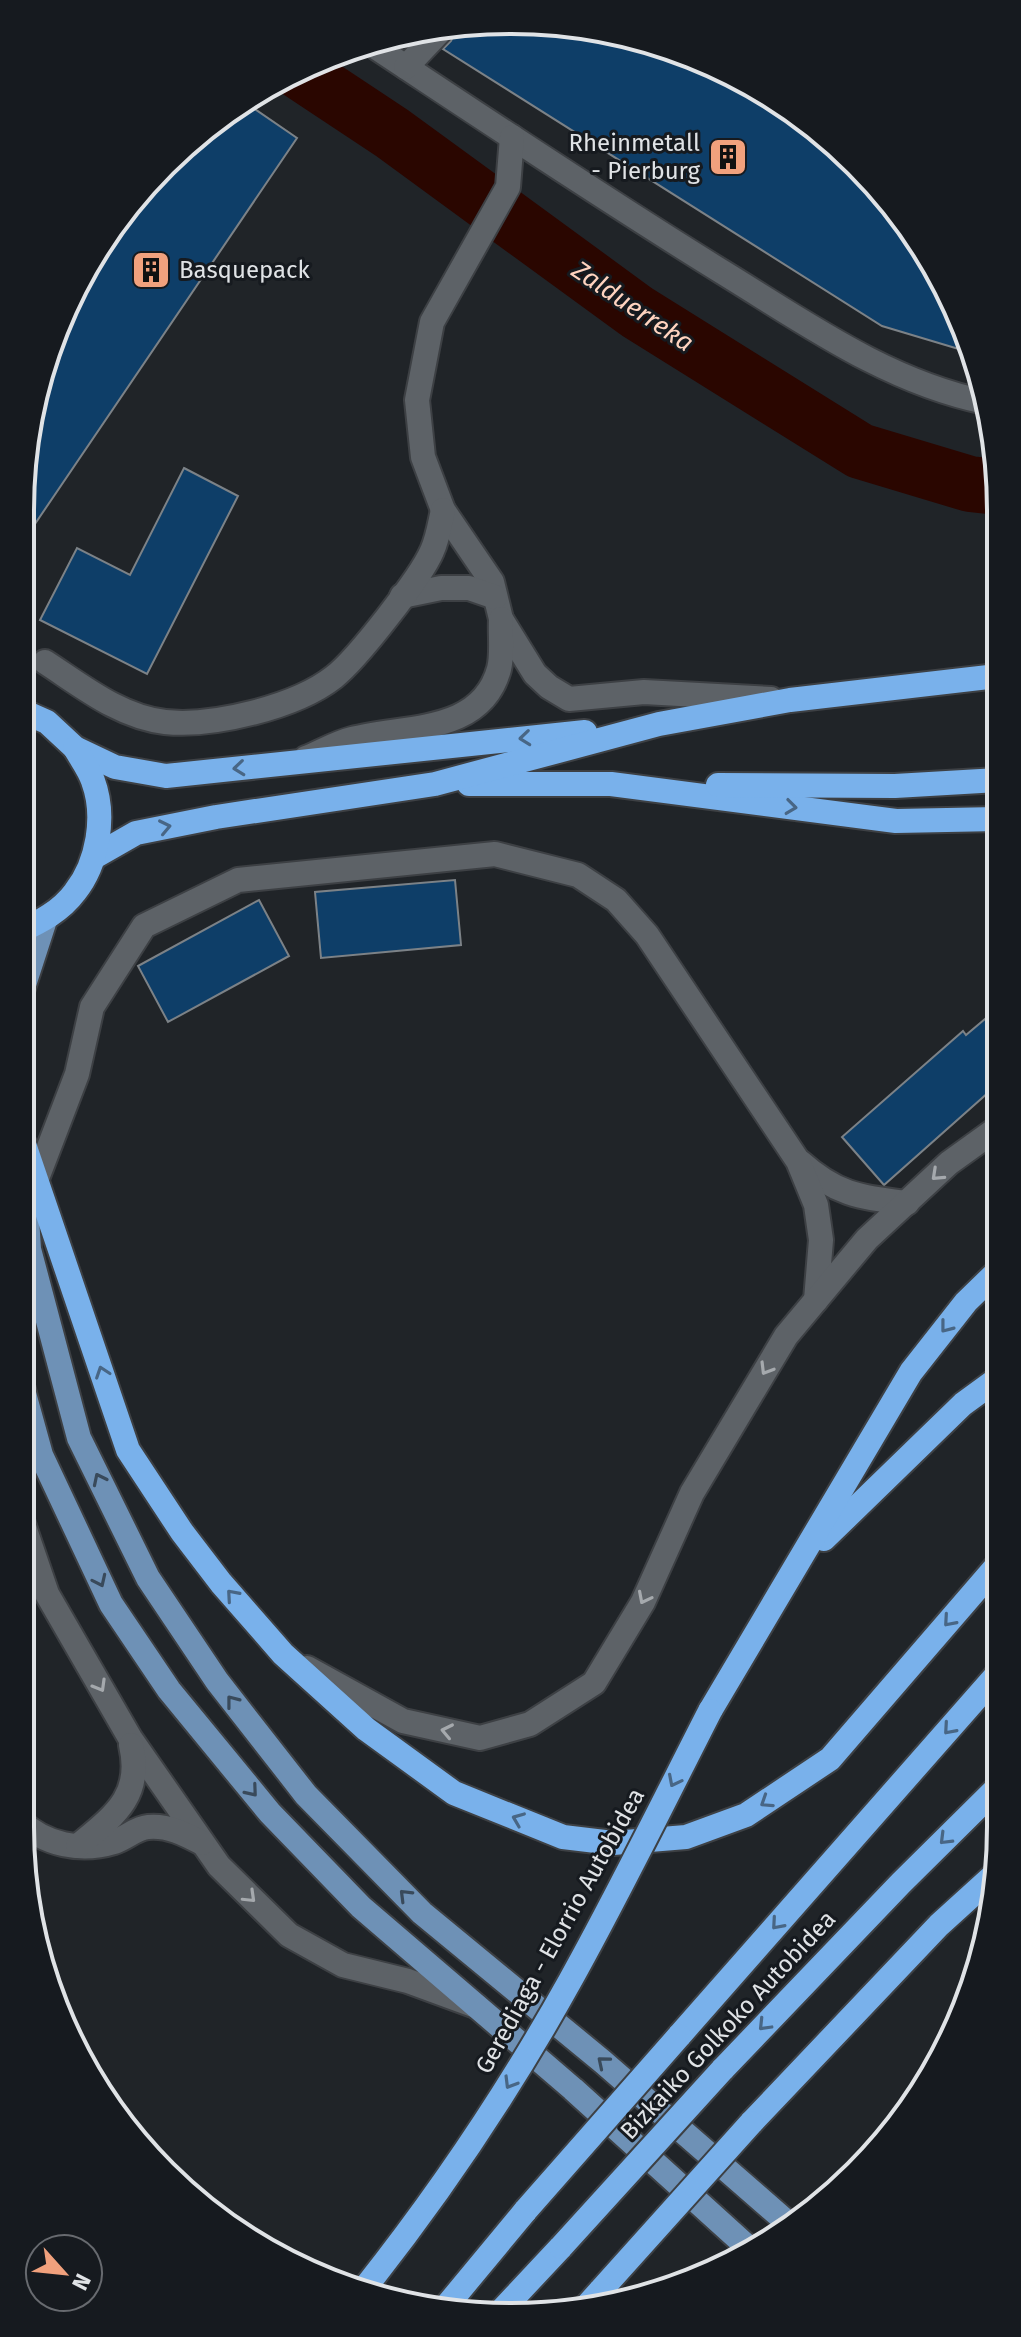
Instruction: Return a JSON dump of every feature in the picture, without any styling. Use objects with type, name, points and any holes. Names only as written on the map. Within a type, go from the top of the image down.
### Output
[{"type":"highway","points":[[34,716],[47,722],[75,748],[115,767],[166,776],[659,724],[790,700],[987,677]]},
{"type":"highway","points":[[94,857],[136,833],[216,817],[435,784],[659,724]]},
{"type":"highway","points":[[34,925],[45,920],[75,893],[94,857],[100,819],[98,807],[93,782],[75,748]]},
{"type":"highway","points":[[435,784],[895,786],[987,781]]},
{"type":"highway","points":[[611,784],[896,821],[987,819]]},
{"type":"highway","points":[[34,1175],[128,1450],[182,1532],[221,1583],[283,1654],[366,1729],[454,1793],[563,1837],[613,1843],[686,1837],[746,1815],[830,1759],[987,1577]]},
{"type":"highway","points":[[776,1601],[911,1372],[966,1302],[987,1282]]},
{"type":"highway","points":[[776,1601],[830,1531],[963,1404],[987,1386]]},
{"type":"highway","name":"Gerediaga - Elorrio Autobidea","points":[[369,2282],[436,2194],[494,2108],[570,1981],[710,1711],[776,1601]]},
{"type":"highway","points":[[452,2299],[526,2210],[987,1686]]},
{"type":"highway","name":"Bizkaiko Golkoko Autobidea","points":[[509,2303],[722,2070],[987,1798]]},
{"type":"highway","points":[[596,2295],[751,2123],[939,1925],[983,1885]]},
{"type":"main road","points":[[34,954],[45,920]]},
{"type":"main road","points":[[34,1268],[79,1438],[148,1578],[217,1681],[306,1795],[422,1913],[603,2062],[782,2218]]},
{"type":"main road","points":[[34,1430],[41,1455],[111,1604],[169,1690],[270,1813],[361,1907],[573,2089],[742,2242]]},
{"type":"street","points":[[406,67],[431,41]]},
{"type":"street","points":[[382,51],[636,218],[857,355],[954,395],[974,399]]},
{"type":"street","points":[[297,762],[351,739],[423,728],[465,714],[487,695],[499,668],[498,608],[492,582],[443,510],[423,457],[417,400],[432,322],[508,187],[512,137]]},
{"type":"street","points":[[45,662],[127,713],[164,722],[197,722],[236,716],[295,699],[335,676],[423,570],[433,549],[443,510]]},
{"type":"street","points":[[402,596],[441,588],[469,588],[498,608],[535,674],[569,699],[644,692],[790,700]]},
{"type":"street","points":[[36,1181],[77,1074],[92,1007],[144,926],[238,880],[495,854],[578,875],[616,900],[647,935],[798,1161],[816,1205],[821,1240],[816,1300]]},
{"type":"street","points":[[283,1654],[403,1721],[480,1738],[530,1724],[594,1683],[643,1602],[692,1493],[786,1336],[867,1239],[949,1163],[987,1136]]},
{"type":"street","points":[[798,1161],[835,1189],[907,1203]]},
{"type":"street","points":[[34,1556],[47,1594],[130,1738],[219,1866],[289,1935],[343,1965],[408,1981],[477,2007]]},
{"type":"street","points":[[78,1846],[120,1809],[129,1792],[136,1765],[130,1738]]},
{"type":"street","points":[[34,1834],[78,1846],[116,1841],[145,1827],[182,1833],[204,1844]]},
{"type":"building","name":"Rheinmetall - Pierburg","points":[[510,34],[603,43],[664,59],[749,98],[801,132],[869,196],[889,220],[923,272],[959,349],[882,326],[443,49],[452,38]]},
{"type":"building","name":"Basquepack","points":[[254,109],[297,138],[34,525],[38,448],[50,387],[70,328],[114,246],[152,196],[196,152]]},
{"type":"building","points":[[184,468],[238,496],[147,674],[40,620],[77,548],[130,575]]},
{"type":"building","points":[[455,880],[461,945],[321,958],[315,892]]},
{"type":"building","points":[[259,900],[289,956],[168,1022],[138,966]]},
{"type":"building","points":[[987,1017],[987,1094],[884,1185],[842,1137],[963,1031],[966,1035]]},
{"type":"waterway","name":"Zalduerreka","points":[[310,78],[392,133],[637,312],[860,451],[970,484],[986,486]]},
{"type":"place","name":"Rheinmetall - Pierburg","points":[[728,157]]},
{"type":"place","name":"Basquepack","points":[[151,270]]}]
